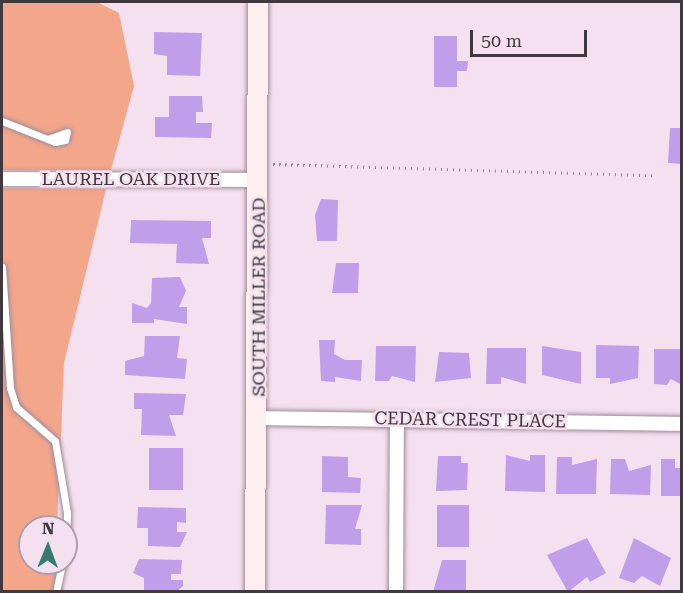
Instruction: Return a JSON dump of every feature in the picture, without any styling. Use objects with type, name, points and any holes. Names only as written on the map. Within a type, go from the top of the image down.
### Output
[{"type":"street","name":"SOUTH MILLER ROAD","points":[[255,591],[259,418],[258,2]]},
{"type":"street","name":"LAUREL OAK DRIVE","points":[[2,179],[260,172]]},
{"type":"street","name":"CEDAR CREST PLACE","points":[[259,418],[681,424]]},
{"type":"street","points":[[396,591],[397,419]]},
{"type":"lane","points":[[2,122],[48,140]]},
{"type":"lane","points":[[2,267],[10,388],[15,407],[55,441],[67,515]]},
{"type":"lane","points":[[56,591],[59,575]]},
{"type":"path","points":[[260,172],[653,175]]},
{"type":"shaded area","points":[[2,2],[97,2],[119,13],[134,86],[111,170],[2,170]]},
{"type":"shaded area","points":[[2,188],[106,189],[64,363],[58,515],[18,515],[18,575],[61,575],[63,591],[2,592]]},
{"type":"building","points":[[154,32],[202,33],[200,76],[167,75],[167,56],[154,54]]},
{"type":"building","points":[[434,36],[457,36],[457,61],[468,61],[467,71],[457,71],[457,87],[434,87]]},
{"type":"building","points":[[169,96],[202,96],[203,112],[196,112],[196,123],[212,123],[211,138],[155,137],[155,117],[169,117]]},
{"type":"building","points":[[670,128],[682,128],[682,164],[668,163]]},
{"type":"building","points":[[321,199],[338,200],[337,241],[317,241],[315,215]]},
{"type":"building","points":[[131,220],[211,221],[211,238],[202,238],[209,264],[176,263],[177,244],[130,243]]},
{"type":"building","points":[[336,263],[359,263],[358,293],[332,293]]},
{"type":"building","points":[[180,277],[186,291],[179,307],[187,307],[187,324],[154,319],[154,323],[132,323],[132,303],[147,308],[151,303],[152,278]]},
{"type":"building","points":[[145,336],[180,336],[177,358],[187,359],[185,379],[125,375],[125,361],[144,356]]},
{"type":"building","points":[[319,340],[335,340],[334,354],[345,360],[362,360],[361,381],[335,377],[335,382],[321,381]]},
{"type":"building","points":[[596,345],[639,346],[638,378],[610,384],[610,378],[596,378]]},
{"type":"building","points":[[376,346],[416,346],[415,382],[392,376],[389,381],[375,381]]},
{"type":"building","points":[[542,346],[581,352],[581,384],[542,375]]},
{"type":"building","points":[[487,348],[526,348],[526,384],[501,377],[501,384],[486,384]]},
{"type":"building","points":[[654,349],[682,349],[682,385],[671,379],[667,385],[654,384]]},
{"type":"building","points":[[439,352],[469,353],[471,378],[435,382]]},
{"type":"building","points":[[134,393],[186,394],[183,415],[169,415],[176,436],[141,435],[142,409],[134,409]]},
{"type":"building","points":[[149,448],[183,448],[183,490],[149,490]]},
{"type":"building","points":[[506,455],[530,461],[530,455],[545,455],[545,492],[505,491]]},
{"type":"building","points":[[322,456],[348,457],[348,477],[361,478],[360,493],[322,492]]},
{"type":"building","points":[[438,456],[461,456],[461,463],[468,463],[467,490],[436,491]]},
{"type":"building","points":[[557,457],[572,457],[572,465],[597,459],[596,494],[556,494]]},
{"type":"building","points":[[611,459],[625,459],[629,471],[651,465],[650,495],[610,494]]},
{"type":"building","points":[[661,459],[675,459],[675,468],[682,468],[682,496],[661,496]]},
{"type":"building","points":[[326,505],[362,505],[355,529],[361,529],[361,545],[325,544]]},
{"type":"building","points":[[437,505],[469,505],[469,547],[437,547]]},
{"type":"building","points":[[138,507],[186,508],[186,523],[177,522],[177,532],[187,532],[180,547],[148,546],[148,528],[137,528]]},
{"type":"building","points":[[587,538],[606,573],[590,582],[587,577],[568,592],[547,555]]},
{"type":"building","points":[[634,538],[671,558],[660,586],[642,576],[634,583],[619,578]]},
{"type":"building","points":[[139,559],[182,560],[181,574],[171,574],[171,580],[183,580],[183,586],[176,592],[144,592],[144,578],[133,573]]},
{"type":"building","points":[[442,560],[466,560],[466,592],[433,592]]}]
